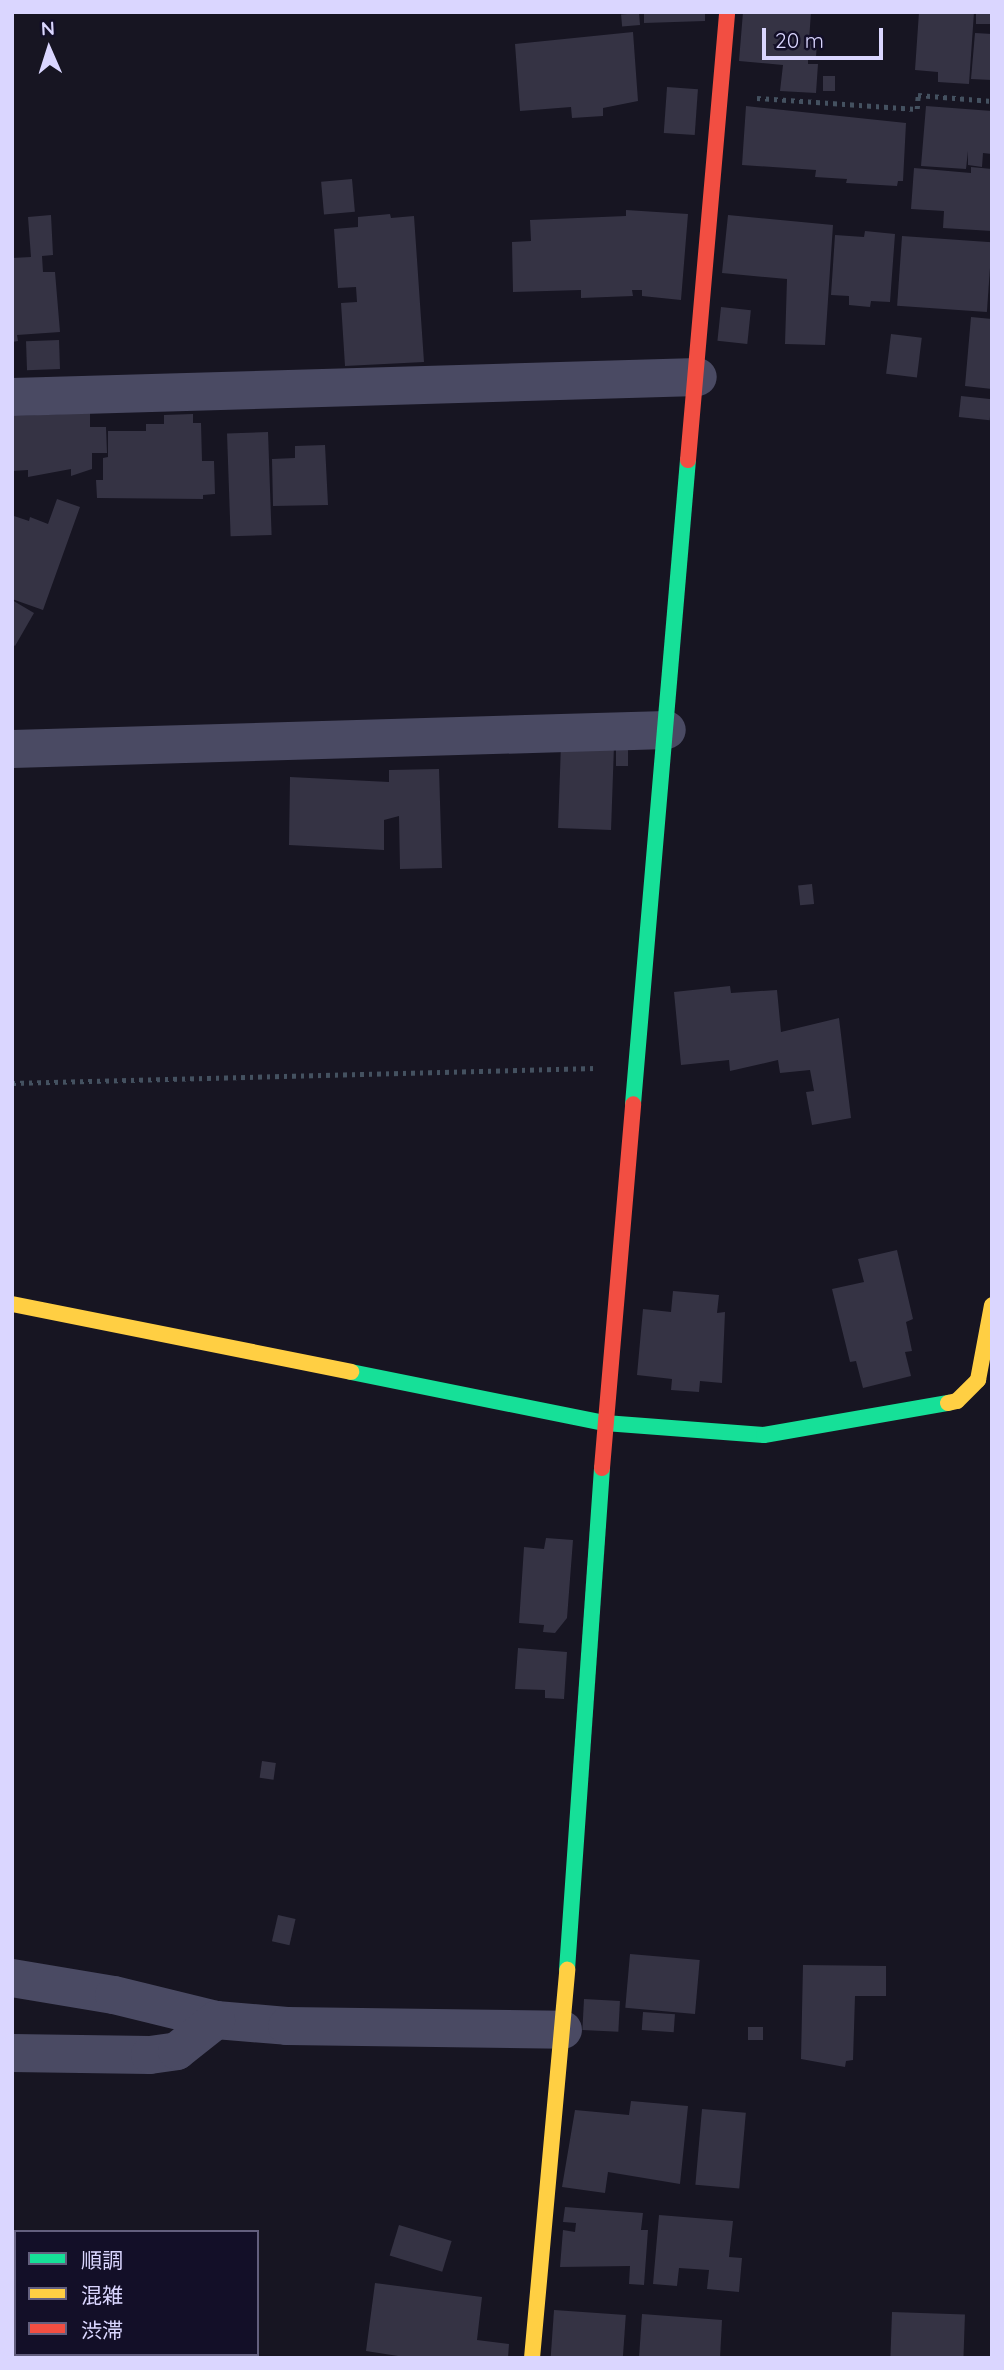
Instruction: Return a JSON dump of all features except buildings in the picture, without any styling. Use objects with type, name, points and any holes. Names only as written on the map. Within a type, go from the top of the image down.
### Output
[{"type":"street","points":[[532,2358],[562,2030],[606,1423],[698,377],[727,12]]},
{"type":"street","points":[[12,397],[698,377]]},
{"type":"street","points":[[12,749],[667,730]]},
{"type":"street","points":[[12,1304],[606,1423],[764,1434],[957,1401],[978,1380],[992,1305]]},
{"type":"street","points":[[12,1978],[114,1996],[216,2020],[287,2026],[562,2030]]},
{"type":"street","points":[[12,2053],[150,2055],[177,2051],[216,2020]]},
{"type":"path","points":[[720,96],[917,109],[918,95],[992,102]]},
{"type":"path","points":[[12,1083],[638,1067]]},
{"type":"traffic: fast","points":[[633,1104],[688,460]]},
{"type":"traffic: fast","points":[[351,1372],[605,1423],[764,1435],[948,1403]]},
{"type":"traffic: fast","points":[[567,1970],[602,1468]]},
{"type":"traffic: slow","points":[[12,1304],[351,1372]]},
{"type":"traffic: slow","points":[[948,1403],[957,1401],[978,1380],[992,1305]]},
{"type":"traffic: slow","points":[[532,2358],[567,1970]]},
{"type":"traffic: jam","points":[[688,460],[727,12]]},
{"type":"traffic: jam","points":[[602,1468],[633,1104]]}]
